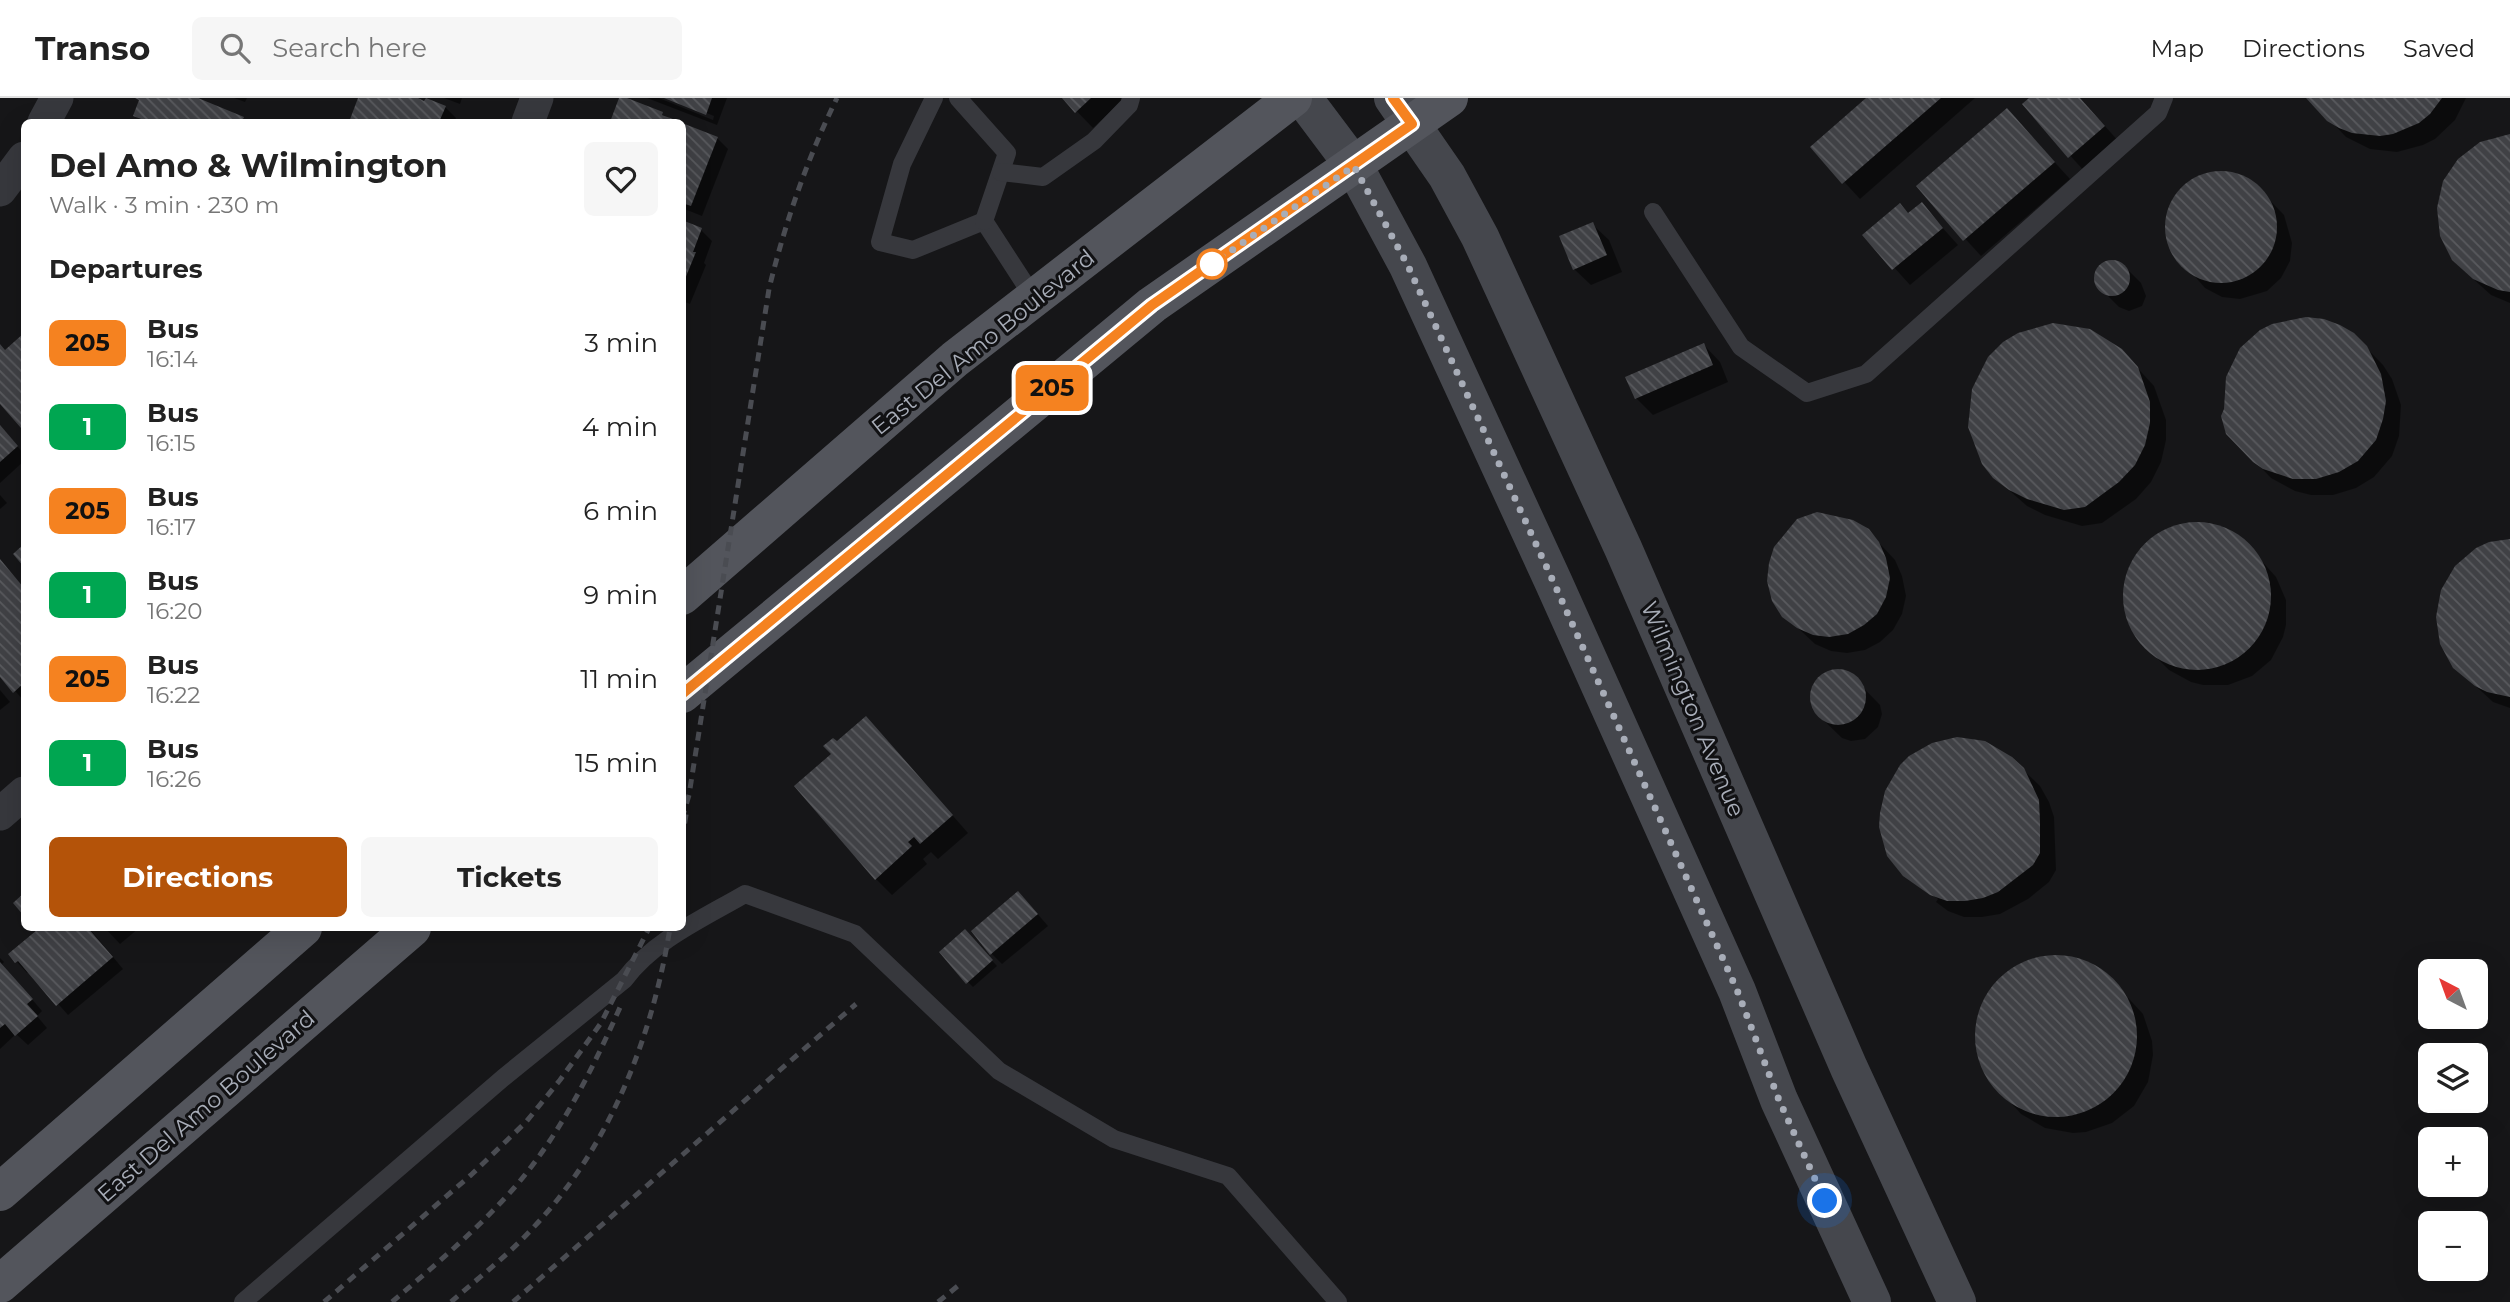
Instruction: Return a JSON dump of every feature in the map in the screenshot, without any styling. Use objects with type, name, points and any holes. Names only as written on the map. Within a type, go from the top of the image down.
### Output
[{"type":"main road","name":"East Del Amo Boulevard","points":[[686,593],[955,359],[1293,98]]},
{"type":"main road","points":[[1303,98],[1354,166],[1408,266],[1737,990],[1779,1100],[1872,1302]]},
{"type":"main road","points":[[686,691],[1152,305],[1354,166],[1403,111],[1449,98]]},
{"type":"main road","name":"Wilmington Avenue","points":[[1403,111],[1447,176],[1480,237],[1612,523],[1849,1068],[1957,1302]]},
{"type":"main road","points":[[0,1192],[300,931]]},
{"type":"main road","name":"East Del Amo Boulevard","points":[[0,1284],[409,931]]},
{"type":"street","points":[[46,119],[57,98]]},
{"type":"street","points":[[529,119],[537,98]]},
{"type":"street","points":[[0,190],[21,162]]},
{"type":"street","points":[[0,814],[21,796]]},
{"type":"lane","points":[[934,98],[902,164],[880,242],[913,250],[984,221],[1007,153],[958,98]]},
{"type":"lane","points":[[1001,172],[1043,177],[1094,141],[1129,105],[1131,98]]},
{"type":"lane","points":[[1653,212],[1741,347],[1807,393],[1866,374],[2158,113],[2164,98]]},
{"type":"lane","points":[[984,221],[1034,298]]},
{"type":"lane","points":[[686,928],[745,894],[855,934],[999,1071],[1114,1139],[1228,1175],[1338,1302]]},
{"type":"lane","points":[[243,1302],[503,1078],[624,981],[638,961],[680,931]]},
{"type":"building","points":[[135,98],[198,98],[244,117],[141,119],[133,116],[139,100]]},
{"type":"building","points":[[358,98],[418,98],[424,101],[426,98],[446,106],[440,119],[350,119]]},
{"type":"building","points":[[619,98],[627,98],[663,112],[662,115],[673,119],[611,119]]},
{"type":"building","points":[[664,98],[712,98],[706,115]]},
{"type":"building","points":[[1062,98],[1091,98],[1075,113]]},
{"type":"building","points":[[1866,98],[1941,98],[1842,184],[1810,147]]},
{"type":"building","points":[[2029,98],[2080,98],[2105,126],[2068,158],[2022,104]]},
{"type":"building","points":[[2306,98],[2442,98],[2419,123],[2393,134],[2380,136],[2352,133],[2339,128],[2327,121]]},
{"type":"building","points":[[2007,108],[2055,162],[1963,241],[1916,186]]},
{"type":"building","points":[[686,125],[718,137],[691,206],[686,204]]},
{"type":"building","points":[[2510,134],[2510,292],[2473,279],[2452,260],[2440,236],[2437,208],[2443,181],[2458,159],[2480,142]]},
{"type":"building","points":[[2221,171],[2242,175],[2261,187],[2273,206],[2277,227],[2273,248],[2261,267],[2242,279],[2221,283],[2200,279],[2181,267],[2169,248],[2165,227],[2169,206],[2181,187],[2200,175]]},
{"type":"building","points":[[1922,202],[1943,228],[1892,270],[1862,235],[1900,203],[1908,213]]},
{"type":"building","points":[[686,222],[702,228],[693,252],[696,252],[686,277]]},
{"type":"building","points":[[1593,222],[1607,255],[1573,270],[1559,236]]},
{"type":"building","points":[[2112,260],[2125,265],[2130,278],[2125,291],[2112,296],[2099,291],[2094,278],[2099,265]]},
{"type":"building","points":[[2306,317],[2324,319],[2340,325],[2354,333],[2367,346],[2381,374],[2386,401],[2376,440],[2358,461],[2339,472],[2316,479],[2293,479],[2263,469],[2253,462],[2226,434],[2221,416],[2226,377],[2240,348],[2260,330],[2272,324]]},
{"type":"building","points":[[2053,323],[2090,329],[2122,349],[2138,367],[2150,402],[2150,423],[2145,445],[2135,465],[2119,482],[2085,507],[2064,510],[2027,499],[1993,478],[1982,464],[1968,427],[1972,389],[1988,357],[2003,342],[2018,333]]},
{"type":"building","points":[[21,336],[21,428],[0,404],[0,344],[5,350]]},
{"type":"building","points":[[1704,343],[1713,365],[1635,399],[1625,377]]},
{"type":"building","points":[[0,425],[18,446],[0,462]]},
{"type":"building","points":[[1817,512],[1853,520],[1869,529],[1886,558],[1890,578],[1886,597],[1877,614],[1848,634],[1829,637],[1813,635],[1782,617],[1772,601],[1767,581],[1774,547],[1797,519]]},
{"type":"building","points":[[2197,522],[2225,528],[2249,544],[2265,568],[2271,596],[2265,624],[2249,648],[2225,664],[2197,670],[2169,664],[2145,648],[2129,624],[2123,596],[2129,568],[2145,544],[2169,528]]},
{"type":"building","points":[[2510,539],[2510,697],[2487,692],[2475,686],[2453,668],[2440,644],[2436,617],[2441,590],[2455,566],[2476,548],[2489,542]]},
{"type":"building","points":[[21,547],[21,563],[13,554]]},
{"type":"building","points":[[0,559],[21,584],[21,686],[13,693],[0,677]]},
{"type":"building","points":[[1832,669],[1844,669],[1858,677],[1866,691],[1864,708],[1858,717],[1844,725],[1832,725],[1815,713],[1810,703],[1810,691],[1822,674]]},
{"type":"building","points":[[866,716],[953,815],[920,844],[914,837],[908,842],[912,846],[875,880],[794,786],[831,754],[823,746],[833,738],[837,741]]},
{"type":"building","points":[[1957,737],[1985,741],[2012,757],[2024,768],[2039,800],[2040,853],[2033,865],[1998,892],[1983,898],[1947,901],[1930,895],[1903,876],[1887,856],[1879,827],[1885,791],[1900,765],[1909,756],[1932,743]]},
{"type":"building","points":[[1018,891],[1038,914],[990,955],[971,931]]},
{"type":"building","points":[[21,896],[21,912],[13,903]]},
{"type":"building","points":[[965,929],[993,960],[966,984],[939,952]]},
{"type":"building","points":[[36,931],[91,931],[113,957],[56,1006],[18,961],[15,963],[8,954]]},
{"type":"building","points":[[2056,955],[2087,961],[2114,978],[2131,1005],[2137,1036],[2131,1067],[2114,1094],[2087,1111],[2056,1117],[2025,1111],[1998,1094],[1981,1067],[1975,1036],[1981,1005],[1998,978],[2025,961]]},
{"type":"building","points":[[0,962],[33,999],[27,1004],[38,1016],[15,1036],[5,1024],[0,1028]]},
{"type":"railway","points":[[686,805],[769,289],[798,192],[837,98]]},
{"type":"railway","points":[[686,815],[687,809]]},
{"type":"railway","points":[[324,1302],[471,1175],[526,1122],[601,1023],[647,931]]},
{"type":"railway","points":[[451,1302],[530,1231],[583,1165],[623,1090],[639,1051],[652,1011],[669,931]]},
{"type":"railway","points":[[392,1302],[485,1218],[531,1167],[575,1100],[622,1003]]},
{"type":"railway","points":[[513,1302],[856,1004]]},
{"type":"railway","points":[[938,1302],[959,1285]]},
{"type":"bus line","name":"205","points":[[686,691],[1152,305],[1412,124],[1393,98]]},
{"type":"route","points":[[1212,264],[1354,166],[1408,266],[1553,581],[1737,990],[1779,1100],[1825,1201]]}]
